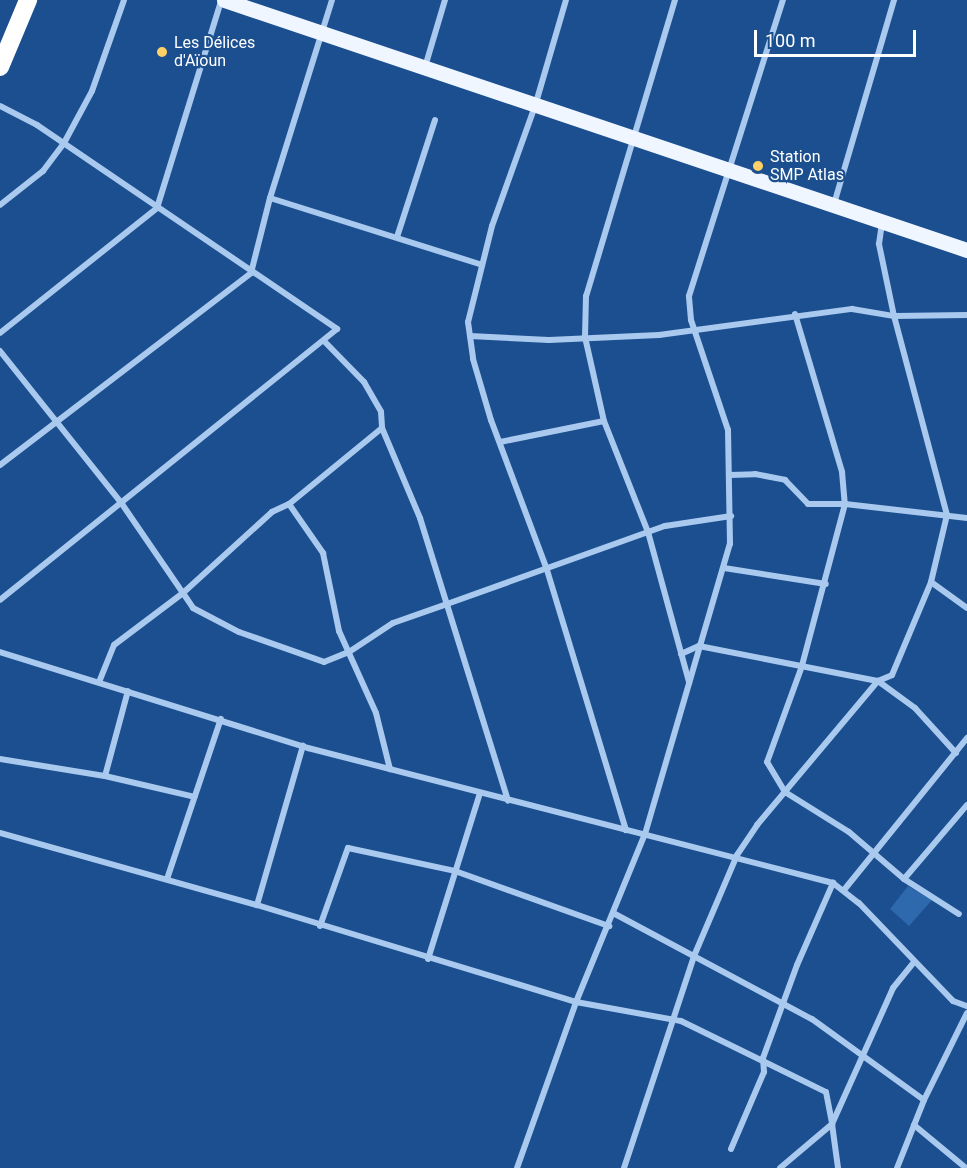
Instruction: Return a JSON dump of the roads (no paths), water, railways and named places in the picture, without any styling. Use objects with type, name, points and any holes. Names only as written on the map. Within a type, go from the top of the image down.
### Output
[{"type":"highway","points":[[0,67],[28,0]]},
{"type":"main road","points":[[223,0],[967,250]]},
{"type":"street","points":[[0,205],[3,199],[44,171],[64,143],[92,91],[124,0]]},
{"type":"street","points":[[0,333],[157,208],[223,0]]},
{"type":"street","points":[[0,465],[57,424],[251,273],[270,198],[332,0]]},
{"type":"street","points":[[425,68],[446,0]]},
{"type":"street","points":[[566,0],[536,106],[492,226],[468,322],[473,359],[500,442],[547,570],[626,830]]},
{"type":"street","points":[[675,0],[586,296],[585,337],[604,421],[648,532],[690,683]]},
{"type":"street","points":[[517,1168],[576,1002],[615,914],[645,834],[724,568],[730,516],[728,430],[694,331],[690,296],[783,0]]},
{"type":"street","points":[[834,206],[894,0]]},
{"type":"street","points":[[0,106],[64,143],[251,273],[267,279],[337,329],[326,342],[0,600]]},
{"type":"street","points":[[397,237],[435,120]]},
{"type":"street","points":[[270,198],[482,265]]},
{"type":"street","points":[[624,1168],[694,956],[737,855],[785,792],[878,681],[891,675],[931,582],[947,515],[894,316],[879,244],[882,221]]},
{"type":"street","points":[[470,336],[549,340],[694,331],[795,314],[852,309],[894,316],[967,315]]},
{"type":"street","points":[[795,314],[842,472],[845,504],[802,666],[767,762],[785,792],[849,832],[904,879],[959,914]]},
{"type":"street","points":[[326,342],[364,382],[381,412],[382,428],[420,518],[508,801]]},
{"type":"street","points":[[0,351],[122,504],[193,608],[210,618],[324,662],[349,652],[393,623],[447,603],[547,570],[665,526],[730,516]]},
{"type":"street","points":[[500,442],[604,421]]},
{"type":"street","points":[[99,682],[114,645],[183,593],[273,512],[289,504],[382,428]]},
{"type":"street","points":[[730,475],[755,474],[785,480],[808,504],[845,504],[967,518]]},
{"type":"street","points":[[289,504],[323,553],[339,631],[375,713],[390,769]]},
{"type":"street","points":[[724,568],[825,584]]},
{"type":"street","points":[[931,582],[967,608]]},
{"type":"street","points":[[681,654],[699,646],[878,681],[915,708],[956,753]]},
{"type":"street","points":[[0,652],[303,746],[508,801],[737,855],[833,883],[844,890],[953,1001],[967,1006]]},
{"type":"street","points":[[105,776],[128,691]]},
{"type":"street","points":[[168,879],[222,719]]},
{"type":"street","points":[[844,890],[967,738]]},
{"type":"street","points":[[257,905],[303,746]]},
{"type":"street","points":[[0,759],[105,776],[195,797]]},
{"type":"street","points":[[428,959],[480,793]]},
{"type":"street","points":[[904,879],[967,805]]},
{"type":"street","points":[[0,833],[257,905],[428,959],[576,1002],[674,1020],[763,1058],[826,1092],[838,1168]]},
{"type":"street","points":[[320,926],[348,848],[456,871],[609,926]]},
{"type":"street","points":[[731,1149],[764,1072],[763,1058],[785,1004],[797,965],[833,883]]},
{"type":"street","points":[[615,914],[785,1004],[864,1056],[924,1100]]},
{"type":"street","points":[[780,1168],[832,1124],[893,988],[914,962]]},
{"type":"street","points":[[897,1168],[924,1100],[967,1013]]},
{"type":"street","points":[[914,1125],[966,1168]]},
{"type":"place","name":"Les Délices d'Aïoun","points":[[162,52]]},
{"type":"place","name":"Station SMP Atlas","points":[[758,166]]}]
